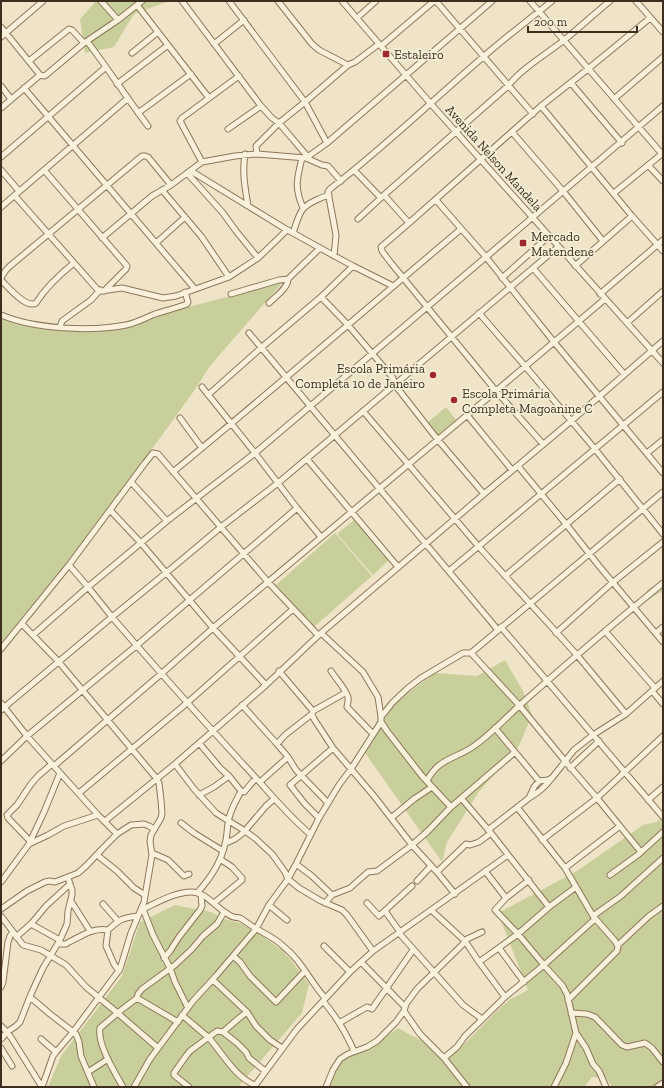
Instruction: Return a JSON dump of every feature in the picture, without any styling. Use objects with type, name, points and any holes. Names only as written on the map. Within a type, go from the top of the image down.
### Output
[{"type":"street","points":[[1,37],[43,1]]},
{"type":"street","points":[[101,1],[118,20]]},
{"type":"street","points":[[1,108],[40,75],[46,75],[85,42],[118,20],[142,1]]},
{"type":"street","points":[[182,1],[261,106],[278,123],[305,158]]},
{"type":"street","points":[[229,1],[305,102],[327,143]]},
{"type":"street","points":[[278,1],[312,44],[319,50],[348,65]]},
{"type":"street","name":"Avenida Nelson Mandela","points":[[342,1],[548,236],[663,363]]},
{"type":"street","points":[[357,18],[376,1]]},
{"type":"street","points":[[257,154],[256,146],[278,123],[348,65],[380,45],[435,1],[533,114]]},
{"type":"street","points":[[303,208],[299,199],[297,186],[305,158],[327,143],[492,1]]},
{"type":"street","points":[[530,1],[663,154],[614,193]]},
{"type":"street","points":[[334,256],[336,235],[328,190],[354,170],[484,57],[552,1]]},
{"type":"street","points":[[358,219],[382,196],[457,132],[513,80],[610,1]]},
{"type":"street","points":[[636,1],[663,32]]},
{"type":"street","points":[[137,5],[209,98]]},
{"type":"street","points":[[542,444],[451,337],[391,263],[382,251],[381,247],[542,106],[650,18]]},
{"type":"street","points":[[214,44],[244,20]]},
{"type":"street","points":[[1,27],[40,75]]},
{"type":"street","points":[[29,61],[69,29],[72,30],[85,42],[106,68],[148,126]]},
{"type":"street","points":[[132,53],[158,32]]},
{"type":"street","points":[[117,84],[168,45]]},
{"type":"street","points":[[614,99],[663,57]]},
{"type":"street","points":[[1,157],[106,68]]},
{"type":"street","points":[[138,113],[190,74]]},
{"type":"street","points":[[202,162],[180,121],[239,76]]},
{"type":"street","points":[[571,83],[622,142]]},
{"type":"street","points":[[1,86],[11,99]]},
{"type":"street","points":[[24,88],[156,242],[195,290]]},
{"type":"street","points":[[1,207],[127,99]]},
{"type":"street","points":[[228,129],[261,106]]},
{"type":"street","points":[[542,106],[632,216],[663,251]]},
{"type":"street","points":[[34,635],[166,521],[255,453],[373,354],[663,106]]},
{"type":"street","points":[[512,132],[563,191],[603,241]]},
{"type":"street","points":[[245,154],[243,175],[248,206]]},
{"type":"street","points":[[102,238],[152,196],[171,185],[202,162],[245,154],[305,158],[328,166],[340,180]]},
{"type":"street","points":[[74,263],[56,277],[34,305],[29,304],[20,298],[1,279],[10,266],[138,159],[144,156],[148,157],[171,185]]},
{"type":"street","points":[[648,165],[663,181]]},
{"type":"street","points":[[1,170],[19,192]]},
{"type":"street","points":[[44,170],[127,266],[126,269],[102,290],[62,321],[60,323],[60,327]]},
{"type":"street","points":[[354,170],[409,223]]},
{"type":"street","points":[[189,172],[334,256],[393,286]]},
{"type":"street","points":[[189,172],[258,258]]},
{"type":"street","points":[[162,190],[200,236],[229,277]]},
{"type":"street","points":[[293,233],[303,208],[324,196],[329,195]]},
{"type":"street","points":[[15,196],[74,263],[102,290],[122,288],[163,298],[176,296],[195,290],[229,277],[258,258],[288,230]]},
{"type":"street","points":[[436,200],[486,257],[554,342],[663,473]]},
{"type":"street","points":[[575,266],[632,216]]},
{"type":"street","points":[[156,242],[185,217]]},
{"type":"street","points":[[173,472],[232,424],[461,229]]},
{"type":"street","points":[[502,278],[548,236]]},
{"type":"street","points":[[600,294],[663,240]]},
{"type":"street","points":[[117,834],[98,815],[2,707],[220,527],[278,483],[558,247]]},
{"type":"street","points":[[270,302],[285,286],[288,279],[320,248]]},
{"type":"street","points":[[208,395],[262,347],[321,298],[353,266]]},
{"type":"street","points":[[533,268],[624,374]]},
{"type":"street","points":[[231,294],[279,280],[288,279]]},
{"type":"street","points":[[627,322],[663,291]]},
{"type":"street","points":[[1,315],[27,323],[60,327],[94,328],[116,326],[127,324],[187,304],[188,302],[185,292]]},
{"type":"street","points":[[321,298],[348,325],[393,378],[395,385],[438,440],[484,494]]},
{"type":"street","points":[[30,842],[7,815],[38,776],[107,720],[213,628],[605,299]]},
{"type":"street","points":[[479,313],[620,479],[663,534]]},
{"type":"street","points":[[249,333],[425,543],[547,681],[663,817]]},
{"type":"street","points":[[105,821],[175,764],[242,706],[319,634],[571,421],[663,341]]},
{"type":"street","points":[[202,387],[321,537]]},
{"type":"street","points":[[449,571],[663,392]]},
{"type":"street","points":[[364,410],[454,519],[577,655],[626,714]]},
{"type":"street","points":[[467,415],[512,470]]},
{"type":"street","points":[[180,418],[202,448]]},
{"type":"street","points":[[647,453],[663,440]]},
{"type":"street","points":[[1,649],[69,565],[153,453],[158,454],[293,609],[363,672],[378,697],[381,720],[387,731],[422,776],[451,807]]},
{"type":"street","points":[[307,459],[398,567]]},
{"type":"street","points":[[518,466],[612,582],[663,642]]},
{"type":"street","points":[[505,576],[620,479]]},
{"type":"street","points":[[131,482],[166,521]]},
{"type":"street","points":[[133,1086],[182,1015],[256,928],[269,905],[288,879],[310,834],[328,803],[393,702],[421,678],[463,654],[471,653],[663,492]]},
{"type":"street","points":[[1,760],[27,736],[136,646],[297,508]]},
{"type":"street","points":[[110,510],[141,543],[213,628],[266,684]]},
{"type":"street","points":[[556,633],[612,582],[663,542]]},
{"type":"street","points":[[69,565],[161,674],[274,799],[310,834]]},
{"type":"street","points":[[427,781],[430,774],[444,761],[474,746],[504,721],[519,705],[663,583]]},
{"type":"street","points":[[79,793],[187,703],[293,609]]},
{"type":"street","points":[[22,624],[58,661],[157,779],[162,814],[151,836],[150,842],[152,853],[144,902],[131,933],[119,971],[98,996],[73,1032],[53,1056],[42,1087]]},
{"type":"street","points":[[656,633],[663,627]]},
{"type":"street","points":[[605,631],[654,690],[663,704]]},
{"type":"street","points":[[471,653],[519,705],[641,852]]},
{"type":"street","points":[[279,671],[312,713],[333,748],[454,894]]},
{"type":"street","points":[[331,671],[348,698],[346,705],[347,707],[373,734]]},
{"type":"street","points":[[437,872],[466,844],[470,845],[479,842],[517,807],[542,790],[574,750],[593,735],[626,714],[663,681]]},
{"type":"street","points":[[277,744],[285,735],[312,713],[345,693]]},
{"type":"street","points":[[242,706],[288,757],[296,770],[328,803]]},
{"type":"street","points":[[495,728],[539,781]]},
{"type":"street","points":[[542,840],[597,798],[663,736]]},
{"type":"street","points":[[570,768],[599,741]]},
{"type":"street","points":[[199,743],[241,791]]},
{"type":"street","points":[[319,818],[290,786],[333,748]]},
{"type":"street","points":[[325,903],[332,895],[350,888],[368,872],[377,871],[412,845],[451,807],[515,752]]},
{"type":"street","points":[[241,791],[244,792],[288,757]]},
{"type":"street","points":[[175,764],[216,813],[256,839],[276,858],[288,879],[325,903],[342,910],[373,951]]},
{"type":"street","points":[[1,882],[30,842],[60,773]]},
{"type":"street","points":[[422,776],[430,774]]},
{"type":"street","points":[[200,795],[229,776]]},
{"type":"street","points":[[529,798],[534,787],[539,781],[552,778]]},
{"type":"street","points":[[391,818],[406,805],[432,787]]},
{"type":"street","points":[[648,800],[663,787]]},
{"type":"street","points":[[164,958],[202,906],[199,894],[220,859],[226,843],[228,821],[241,791]]},
{"type":"street","points":[[226,843],[245,831],[266,806],[274,799]]},
{"type":"street","points":[[462,799],[529,880],[549,907]]},
{"type":"street","points":[[517,807],[565,868],[594,918],[618,945]]},
{"type":"street","points":[[30,842],[48,835],[64,826],[98,815]]},
{"type":"street","points":[[181,823],[223,851]]},
{"type":"street","points":[[1,909],[27,891],[45,882],[55,882],[78,873],[117,834],[131,825],[144,824],[154,829]]},
{"type":"street","points":[[565,868],[620,826]]},
{"type":"street","points":[[610,875],[641,852],[663,832]]},
{"type":"street","points":[[152,853],[168,860],[184,876],[189,874]]},
{"type":"street","points":[[97,855],[117,871],[134,888],[145,895]]},
{"type":"street","points":[[182,1015],[208,1038],[234,1069],[254,1086],[296,1029],[350,972],[373,951],[508,855]]},
{"type":"street","points":[[444,1058],[457,1047],[465,1036],[505,997],[544,965],[594,918],[663,858]]},
{"type":"street","points":[[214,903],[242,880],[232,867],[220,859]]},
{"type":"street","points":[[296,864],[312,876],[332,895]]},
{"type":"street","points":[[417,881],[431,866]]},
{"type":"street","points":[[485,871],[506,898]]},
{"type":"street","points":[[1,1040],[7,1032],[18,1024],[43,968],[68,924],[68,911],[72,895],[68,878]]},
{"type":"street","points":[[529,880],[506,898],[495,910],[562,985],[568,1000],[576,1033],[599,1071],[606,1087]]},
{"type":"street","points":[[1,987],[10,936],[15,935],[31,924],[46,906],[70,884]]},
{"type":"street","points":[[367,903],[379,916],[412,886]]},
{"type":"street","points":[[479,962],[518,934],[549,907],[576,887]]},
{"type":"street","points":[[142,909],[181,893],[190,892],[199,894],[214,903],[224,912],[233,917],[240,918],[264,932],[284,946],[305,971],[339,1023],[354,1051]]},
{"type":"street","points":[[71,901],[90,932]]},
{"type":"street","points":[[103,904],[118,921]]},
{"type":"street","points":[[269,905],[287,920]]},
{"type":"street","points":[[568,1000],[617,951],[618,945],[649,916],[663,906]]},
{"type":"street","points":[[142,909],[188,1008]]},
{"type":"street","points":[[431,910],[465,941],[505,997]]},
{"type":"street","points":[[385,911],[413,950],[463,1005],[482,1019]]},
{"type":"street","points":[[123,1087],[108,1059],[100,1030],[102,1026],[138,998],[138,994],[142,989],[183,958],[203,936],[217,924],[224,912]]},
{"type":"street","points":[[1,916],[23,945],[41,950],[69,967],[86,986],[158,1048]]},
{"type":"street","points":[[119,971],[114,964],[106,946],[108,930],[118,921],[128,917],[138,916]]},
{"type":"street","points":[[31,924],[49,934],[59,942],[66,944],[95,930],[108,930]]},
{"type":"street","points":[[326,1087],[336,1064],[340,1059],[377,1041],[396,1022],[405,1009],[406,1004],[417,989],[467,939],[482,932]]},
{"type":"street","points":[[324,946],[350,972]]},
{"type":"street","points":[[499,948],[524,982]]},
{"type":"street","points":[[339,1023],[367,1007],[372,1008],[413,950]]},
{"type":"street","points":[[233,956],[240,962],[250,976],[276,1002],[305,971]]},
{"type":"street","points":[[1,962],[5,966]]},
{"type":"street","points":[[361,962],[387,987],[405,1009],[420,1034],[444,1058],[467,1087]]},
{"type":"street","points":[[213,980],[247,1012],[256,1026],[270,1040],[282,1048]]},
{"type":"street","points":[[30,997],[78,1037],[82,1056],[94,1087]]},
{"type":"street","points":[[138,998],[178,1022]]},
{"type":"street","points":[[223,1032],[247,1012]]},
{"type":"street","points":[[571,1013],[587,1014],[595,1017],[622,1045],[627,1047],[645,1043],[652,1048],[663,1062]]},
{"type":"street","points":[[1,1026],[7,1032],[42,1087]]},
{"type":"street","points":[[189,1087],[175,1077],[174,1073],[186,1056],[217,1031],[223,1032],[237,1043],[246,1052],[249,1058],[265,1071]]},
{"type":"street","points":[[554,1087],[566,1063],[576,1033]]},
{"type":"street","points":[[42,1039],[56,1052]]},
{"type":"street","points":[[1,1048],[12,1066]]},
{"type":"street","points":[[88,1072],[108,1059]]},
{"type":"street","points":[[656,1087],[663,1083]]},
{"type":"green space","points":[[96,1],[169,1],[134,14],[114,47],[85,53],[80,19]]},
{"type":"green space","points":[[283,282],[210,366],[194,391],[97,524],[49,586],[1,644],[1,318],[40,328],[60,330],[105,329]]},
{"type":"green space","points":[[446,407],[456,420],[438,435],[428,422]]},
{"type":"green space","points":[[355,519],[389,560],[373,575],[337,534]]},
{"type":"green space","points":[[335,533],[372,576],[314,627],[276,585]]},
{"type":"green space","points":[[663,581],[663,591],[638,607],[633,606],[633,603],[645,595],[648,589]]},
{"type":"green space","points":[[505,660],[523,691],[532,715],[519,746],[478,793],[447,842],[442,862],[363,750],[396,702],[435,673],[477,676]]},
{"type":"green space","points":[[663,818],[663,1087],[612,1087],[606,1078],[592,1077],[584,1087],[327,1087],[337,1065],[350,1056],[371,1047],[398,1028],[422,1041],[439,1057],[461,1047],[509,1000],[528,990],[498,913],[577,871],[643,825],[656,822]]},
{"type":"green space","points":[[175,905],[211,912],[225,919],[240,923],[261,935],[283,951],[309,984],[302,1013],[238,1087],[48,1087],[61,1056],[122,976],[140,922]]},
{"type":"place","name":"Estaleiro","points":[[386,54]]},
{"type":"place","name":"Mercado Matendene","points":[[523,243]]},
{"type":"place","name":"Escola Primária Completa 10 de Janeiro","points":[[433,375]]},
{"type":"place","name":"Escola Primária Completa Magoanine C","points":[[454,400]]}]
